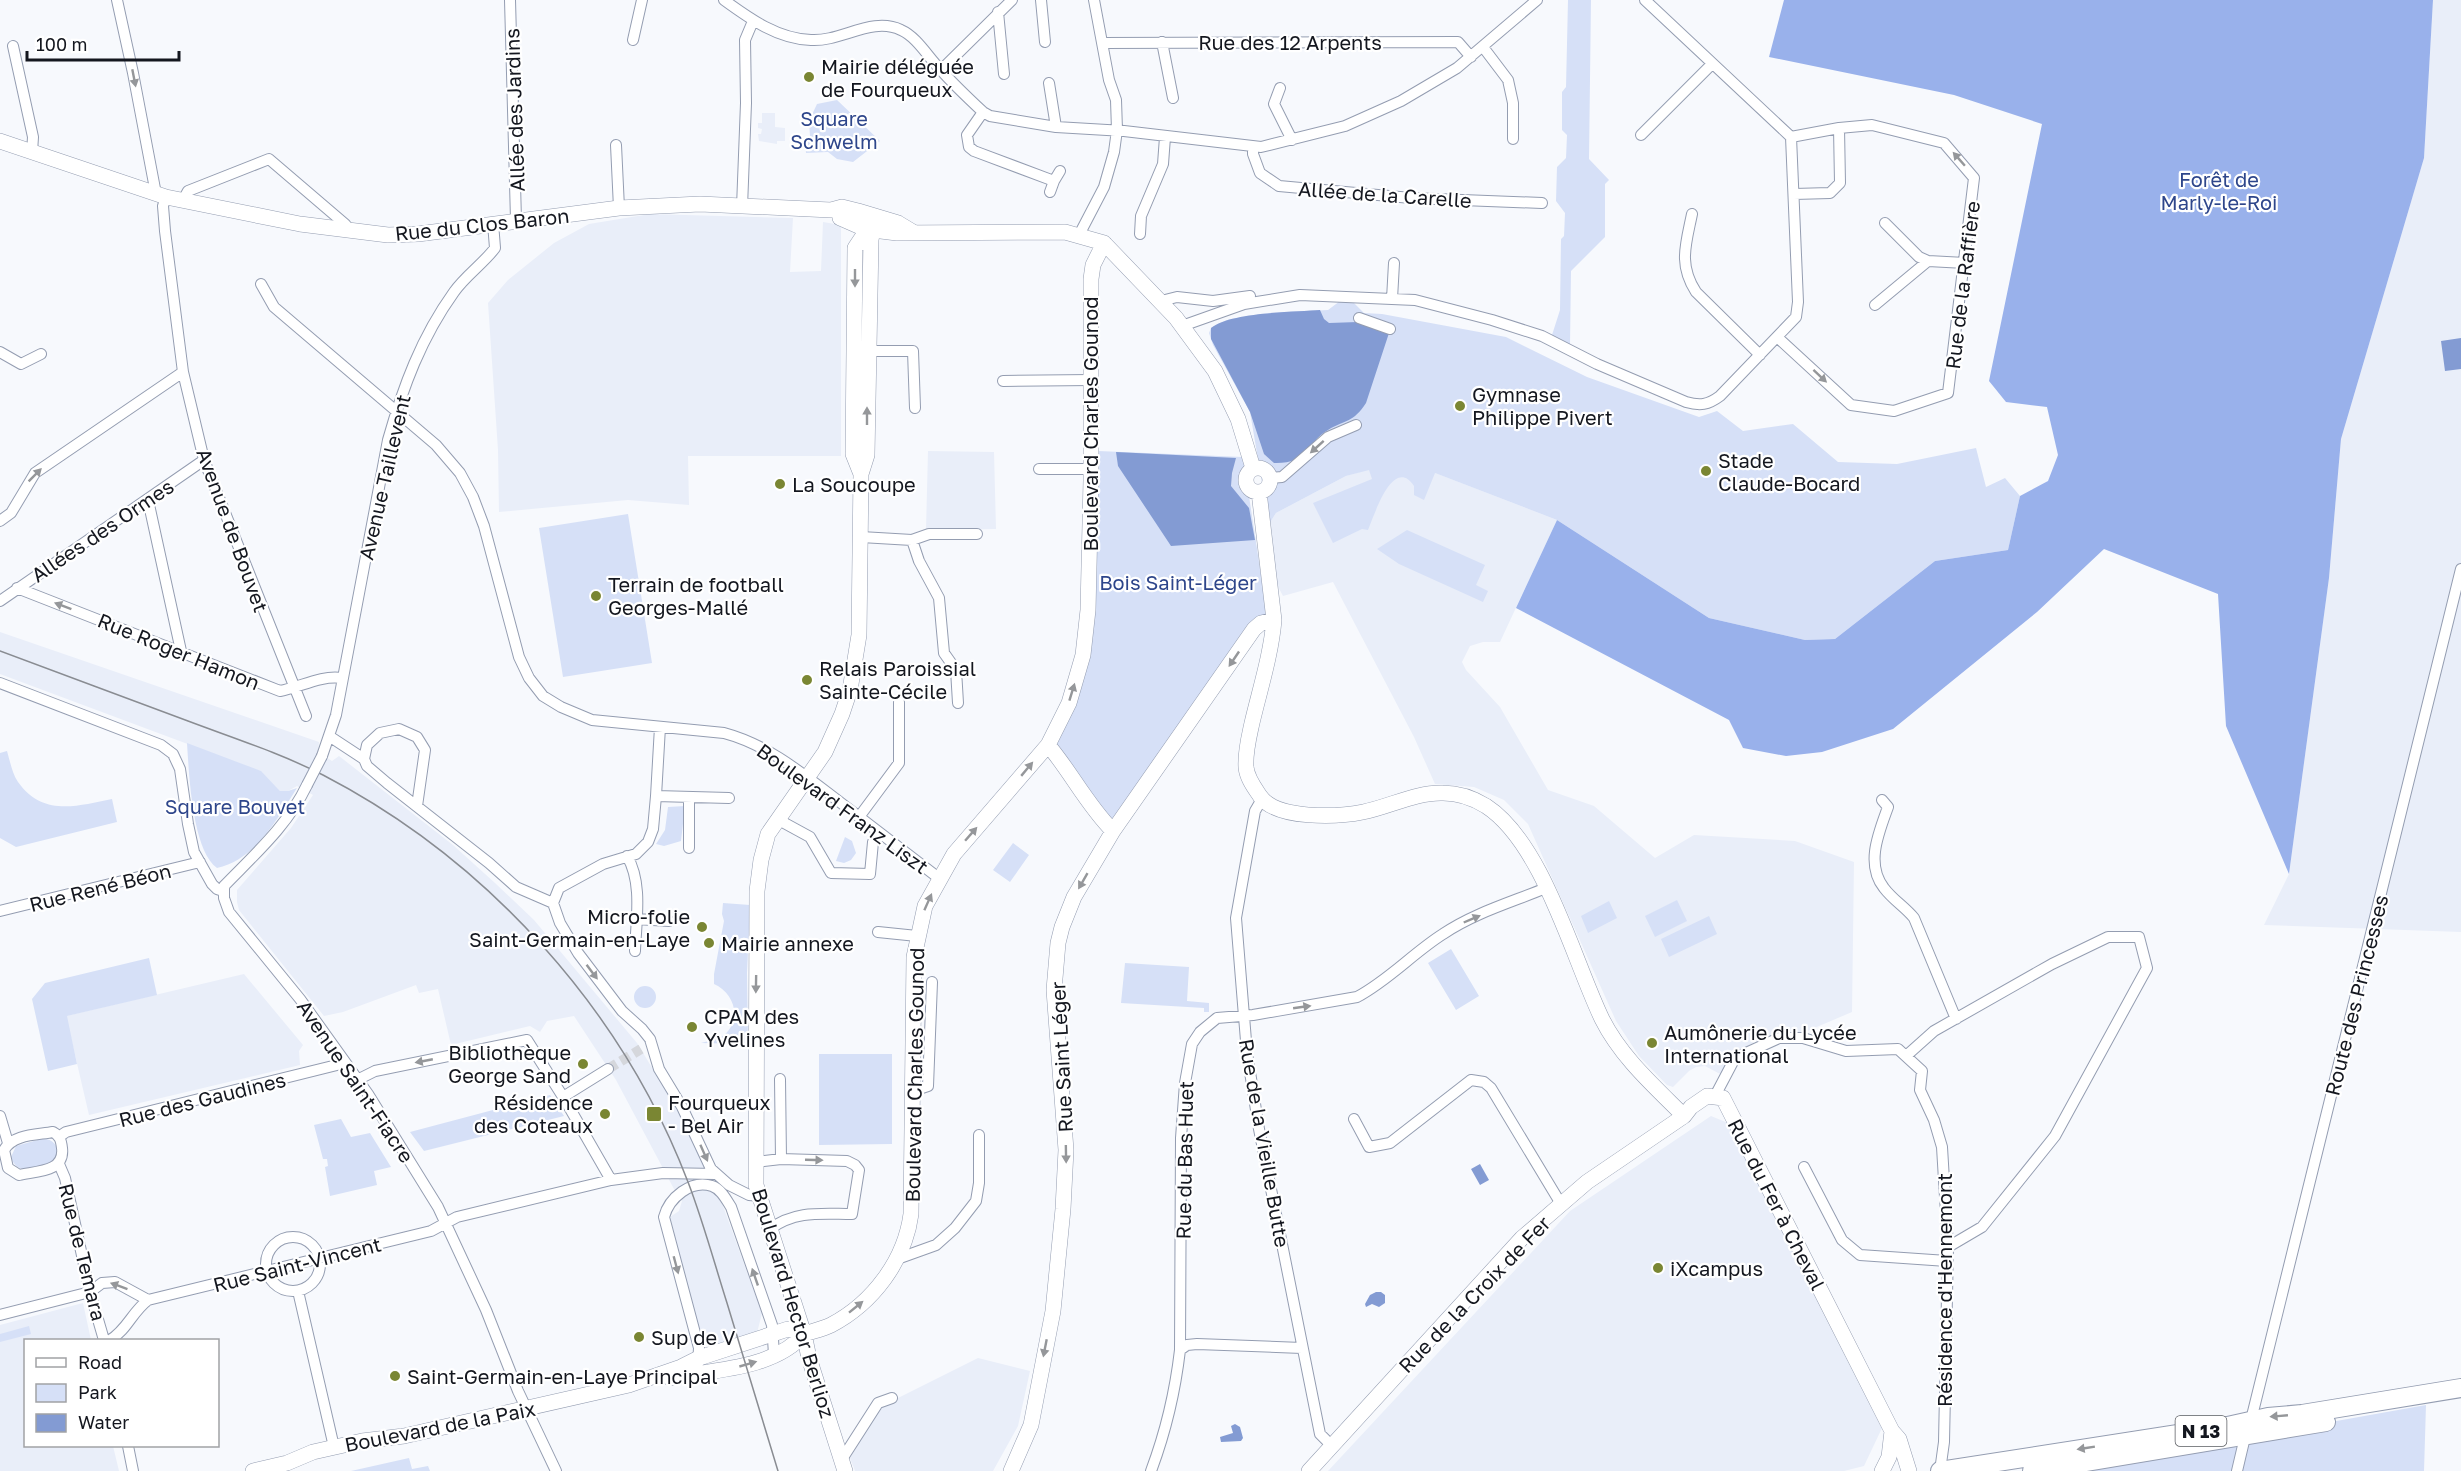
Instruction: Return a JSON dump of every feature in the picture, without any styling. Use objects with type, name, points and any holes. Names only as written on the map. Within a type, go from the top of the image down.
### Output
[{"type":"main road","name":"N 13","points":[[2032,1471],[2461,1388]]},
{"type":"main road","name":"N 13","points":[[1940,1471],[2223,1427],[2248,1428],[2461,1400]]},
{"type":"street","name":"Avenue de Bouvet","points":[[117,0],[161,195],[183,372],[204,460],[306,716]]},
{"type":"street","name":"Allée des Jardins","points":[[510,0],[516,220]]},
{"type":"street","points":[[633,40],[642,0]]},
{"type":"street","points":[[724,0],[753,21],[781,34],[812,41],[869,27],[891,26],[903,30],[982,112],[1007,121],[1056,127],[1117,130],[1261,147],[1345,126],[1383,110],[1438,80],[1471,57],[1537,0]]},
{"type":"street","points":[[941,70],[1012,0]]},
{"type":"street","points":[[1041,0],[1045,42]]},
{"type":"street","points":[[1091,238],[1114,152],[1117,130],[1116,100],[1109,80],[1094,0]]},
{"type":"street","points":[[1182,326],[1244,304],[1300,295],[1415,300],[1542,336],[1597,364],[1686,402],[1698,405],[1710,404],[1796,317],[1798,302],[1791,137],[1645,0]]},
{"type":"street","points":[[998,12],[1004,74]]},
{"type":"street","points":[[742,207],[746,103],[745,40],[753,21]]},
{"type":"street","points":[[1162,42],[1173,98]]},
{"type":"street","name":"Rue des 12 Arpents","points":[[1102,43],[1458,42],[1471,57]]},
{"type":"street","points":[[13,46],[33,137],[32,152]]},
{"type":"street","points":[[1483,47],[1508,80],[1513,103],[1513,139]]},
{"type":"street","points":[[1641,135],[1712,64]]},
{"type":"street","points":[[1049,83],[1056,127]]},
{"type":"street","points":[[1280,88],[1274,104],[1292,140]]},
{"type":"street","points":[[982,112],[967,135],[969,147],[981,154],[1057,176],[1050,192]]},
{"type":"street","name":"Rue de la Raffière","points":[[1777,337],[1851,405],[1894,411],[1948,393],[1974,178],[1944,143],[1872,125],[1839,128],[1791,137]]},
{"type":"street","points":[[1794,194],[1830,193],[1840,183],[1839,128]]},
{"type":"street","points":[[1140,234],[1141,216],[1163,164],[1165,136]]},
{"type":"street","name":"Rue du Clos Baron","points":[[0,141],[161,195],[300,224],[388,236],[619,208],[700,204],[836,214]]},
{"type":"street","points":[[616,146],[619,208]]},
{"type":"street","name":"Allée de la Carelle","points":[[1253,146],[1253,154],[1260,173],[1279,186],[1398,197],[1542,203]]},
{"type":"street","points":[[183,200],[188,191],[269,159],[345,224],[350,231]]},
{"type":"street","points":[[1397,211],[1398,197]]},
{"type":"street","points":[[836,214],[857,226],[867,239]]},
{"type":"street","points":[[836,214],[867,239],[878,244],[892,233]]},
{"type":"street","points":[[1692,214],[1683,259],[1690,283],[1696,292],[1760,355]]},
{"type":"street","name":"Avenue Taillevent","points":[[223,891],[224,886],[274,835],[301,798],[322,756],[329,736],[342,678],[388,440],[397,411],[414,360],[438,315],[455,290],[495,248],[493,223]]},
{"type":"street","points":[[867,239],[898,223],[913,232]]},
{"type":"street","points":[[1885,223],[1919,256],[1928,261],[1965,263]]},
{"type":"street","points":[[867,239],[892,233],[913,232],[1065,232],[1091,238],[1161,301],[1182,326],[1220,380],[1238,419],[1253,468]]},
{"type":"street","name":"Boulevard Charles Gounod","points":[[804,1334],[830,1326],[875,1290],[897,1259],[909,1231],[914,957],[917,936],[926,906],[954,854],[1048,745],[1069,703],[1083,656],[1088,610],[1091,469],[1091,279],[1093,265],[1091,238]]},
{"type":"street","name":"Boulevard Hector Berlioz","points":[[843,1464],[756,1185],[757,918],[760,860],[768,834],[825,752],[850,690],[859,635],[861,474],[867,455],[867,239]]},
{"type":"street","name":"Boulevard Hector Berlioz","points":[[861,474],[853,454],[867,239]]},
{"type":"street","points":[[1875,306],[1928,261]]},
{"type":"street","points":[[1392,299],[1394,262]]},
{"type":"street","name":"Boulevard Franz Liszt","points":[[261,284],[274,307],[436,445],[460,473],[473,497],[484,526],[519,657],[529,678],[543,696],[561,707],[592,720],[724,733],[744,738],[764,747],[940,879]]},
{"type":"street","points":[[1161,301],[1177,297],[1213,301],[1255,295]]},
{"type":"street","points":[[1359,318],[1390,329]]},
{"type":"street","points":[[868,351],[914,351],[915,408]]},
{"type":"street","points":[[0,352],[21,364],[40,354]]},
{"type":"street","points":[[0,520],[11,513],[35,473],[183,372]]},
{"type":"street","points":[[1003,381],[1092,380]]},
{"type":"street","points":[[1253,468],[1247,474],[1246,485],[1252,491],[1259,492],[1267,489],[1276,477],[1328,437],[1356,425]]},
{"type":"street","name":"Allées des Ormes","points":[[0,601],[204,460]]},
{"type":"street","points":[[1253,468],[1264,469],[1276,477]]},
{"type":"street","points":[[1039,469],[1091,469]]},
{"type":"street","points":[[1259,492],[1274,620],[1272,640],[1246,748],[1246,768],[1250,780],[1262,799],[1276,808],[1297,814],[1334,815],[1364,812],[1431,793],[1443,792],[1468,796],[1487,807],[1510,830],[1529,856],[1546,888],[1603,1021],[1636,1068],[1684,1116]]},
{"type":"street","points":[[148,500],[181,651]]},
{"type":"street","points":[[861,537],[912,540],[929,534],[977,534]]},
{"type":"street","points":[[912,540],[919,561],[939,598],[944,653],[956,670],[958,703]]},
{"type":"street","name":"Route des Princesses","points":[[2237,1471],[2461,569]]},
{"type":"street","name":"Rue Roger Hamon","points":[[17,588],[280,691],[319,679],[342,678]]},
{"type":"street","name":"Rue Saint Léger","points":[[1011,1471],[1024,1444],[1033,1416],[1053,1311],[1063,1209],[1066,1149],[1054,990],[1058,943],[1074,897],[1113,831],[1254,629],[1261,623],[1274,620]]},
{"type":"street","name":"Avenue Saint-Fiacre","points":[[0,683],[169,750],[180,769],[188,824],[200,862],[212,884],[223,891],[229,912],[300,999],[398,1140],[445,1222],[486,1310],[526,1409],[556,1471]]},
{"type":"street","points":[[859,817],[899,763],[899,702]]},
{"type":"street","points":[[660,726],[653,829],[648,842],[636,854],[603,864],[558,888],[553,903],[560,923],[578,953],[622,1011],[653,1041],[659,1070],[682,1107],[715,1174],[729,1185],[749,1195],[760,1196]]},
{"type":"street","points":[[364,759],[367,745],[380,733],[399,729],[417,737],[425,750],[417,806]]},
{"type":"street","points":[[329,736],[364,759],[367,766],[516,887],[553,903]]},
{"type":"street","points":[[1048,745],[1098,815],[1113,831]]},
{"type":"street","points":[[656,796],[729,798]]},
{"type":"street","points":[[689,798],[689,848]]},
{"type":"street","name":"Rue de la Vieille Butte","points":[[1262,799],[1256,811],[1236,918],[1247,1053],[1259,1129],[1320,1434],[1332,1446]]},
{"type":"street","points":[[1882,800],[1888,807],[1877,840],[1874,859],[1878,876],[1882,887],[1904,905],[1914,918],[1956,1019]]},
{"type":"street","points":[[777,819],[810,837],[831,873],[870,874],[873,842],[881,834]]},
{"type":"street","points":[[627,856],[634,867],[637,880],[634,951]]},
{"type":"street","name":"Rue René Béon","points":[[0,911],[200,862]]},
{"type":"street","name":"Rue du Bas Huet","points":[[1151,1471],[1163,1439],[1175,1395],[1180,1350],[1181,1138],[1189,1052],[1200,1032],[1217,1018],[1245,1016],[1357,998],[1443,934],[1464,922],[1546,888]]},
{"type":"street","points":[[636,919],[669,921]]},
{"type":"street","points":[[878,932],[917,936]]},
{"type":"street","points":[[1715,1096],[1735,1059],[1779,1038],[1803,1038],[1846,1051],[1898,1049],[1906,1056],[1935,1031],[2052,964],[2108,938],[2139,937],[2146,968],[2055,1136],[1982,1227],[1948,1247]]},
{"type":"street","points":[[913,1091],[928,1086],[932,982]]},
{"type":"street","points":[[357,1080],[375,1071],[527,1041],[563,1097],[611,1180]]},
{"type":"street","points":[[641,1049],[653,1041]]},
{"type":"street","name":"Résidence d'Hennemont","points":[[1906,1056],[1922,1071],[1920,1090],[1934,1120],[1942,1147],[1948,1247],[1944,1442],[1940,1471]]},
{"type":"street","name":"Rue des Gaudines","points":[[60,1136],[66,1132],[345,1063]]},
{"type":"street","points":[[563,1097],[609,1069]]},
{"type":"street","points":[[780,1079],[781,1159]]},
{"type":"street","points":[[1354,1119],[1369,1147],[1390,1143],[1471,1080],[1484,1082],[1491,1088],[1561,1204]]},
{"type":"street","name":"Rue de la Croix de Fer","points":[[1309,1471],[1522,1238],[1587,1182],[1684,1116],[1692,1115],[1715,1096]]},
{"type":"street","name":"Rue du Fer à Cheval","points":[[1715,1096],[1723,1098],[1892,1431]]},
{"type":"street","points":[[0,1116],[8,1143]]},
{"type":"street","points":[[53,1132],[60,1136],[63,1158],[59,1164],[19,1175],[8,1168],[4,1150],[8,1143],[15,1139],[53,1132]]},
{"type":"street","points":[[897,1259],[936,1245],[955,1228],[976,1201],[979,1183],[980,1135]]},
{"type":"street","points":[[756,1162],[781,1159],[848,1161],[858,1170],[852,1214],[801,1214],[786,1219],[770,1229]]},
{"type":"street","name":"Rue de Temara","points":[[59,1164],[65,1178],[90,1292],[103,1339]]},
{"type":"street","points":[[1804,1167],[1842,1240],[1860,1255],[1947,1261]]},
{"type":"street","points":[[1,1178],[12,1172]]},
{"type":"street","name":"Rue Saint-Vincent","points":[[148,1300],[431,1231],[457,1217],[611,1180],[663,1173],[715,1174]]},
{"type":"street","points":[[696,1374],[699,1348],[664,1216],[672,1199],[694,1187],[712,1186],[726,1197],[773,1332],[774,1354]]},
{"type":"street","points":[[283,1239],[306,1240],[312,1245],[320,1259],[320,1270],[315,1280],[298,1292],[290,1292],[275,1285],[266,1272],[265,1264],[270,1249],[283,1239]]},
{"type":"street","points":[[0,1315],[90,1292],[102,1283],[115,1282],[148,1300],[137,1308],[126,1327],[112,1339]]},
{"type":"street","points":[[298,1292],[334,1447]]},
{"type":"street","name":"Boulevard de la Paix","points":[[253,1471],[287,1463],[313,1452],[334,1447],[362,1441],[388,1440],[629,1384],[773,1332],[788,1329],[804,1334],[794,1346],[727,1370],[629,1384]]},
{"type":"street","points":[[1180,1350],[1187,1345],[1197,1344],[1302,1347]]},
{"type":"street","points":[[843,1464],[844,1456],[878,1403],[892,1398]]},
{"type":"street","points":[[1882,1471],[1889,1457],[1892,1431]]},
{"type":"street","points":[[1892,1431],[1899,1439],[1909,1471]]},
{"type":"street","points":[[128,1447],[134,1471]]},
{"type":"shaded area","points":[[2433,0],[2461,0],[2461,932],[2264,925],[2289,874],[2329,578],[2341,439],[2424,158]]},
{"type":"shaded area","points":[[762,113],[775,113],[775,127],[785,128],[785,141],[777,141],[777,144],[759,141],[758,134],[761,134],[762,129],[758,128],[758,123],[762,123]]},
{"type":"shaded area","points":[[650,214],[793,218],[790,272],[821,271],[823,222],[841,225],[841,456],[688,456],[689,505],[628,500],[499,512],[498,450],[488,303],[508,280],[554,243],[589,224]]},
{"type":"shaded area","points":[[928,451],[994,452],[996,529],[926,530]]},
{"type":"shaded area","points":[[1386,464],[1425,469],[1557,520],[1500,642],[1483,642],[1470,646],[1462,662],[1466,670],[1500,707],[1548,790],[1594,806],[1655,858],[1694,835],[1795,841],[1854,862],[1852,1012],[1805,1032],[1778,1032],[1751,1044],[1736,1054],[1722,1075],[1705,1066],[1696,1067],[1673,1087],[1667,1085],[1639,1056],[1616,1021],[1528,824],[1504,800],[1474,787],[1435,784],[1414,737],[1333,582],[1283,596],[1273,577],[1269,524],[1276,513],[1346,476]]},
{"type":"shaded area","points":[[0,632],[319,742],[318,752],[332,761],[339,756],[453,845],[495,883],[534,920],[637,1043],[679,1112],[723,1206],[762,1313],[756,1337],[716,1351],[699,1333],[670,1217],[679,1211],[682,1201],[616,1080],[574,1016],[547,1021],[540,1032],[530,1026],[451,1045],[438,989],[419,993],[416,985],[343,1012],[324,1016],[239,910],[237,902],[237,890],[291,828],[313,795],[297,786],[288,791],[280,791],[260,771],[0,674]]},
{"type":"shaded area","points":[[244,974],[303,1045],[299,1051],[300,1065],[89,1115],[66,1016]]},
{"type":"shaded area","name":"iXcampus","points":[[1711,1116],[1728,1123],[1882,1428],[1864,1466],[1844,1471],[1328,1471],[1570,1211]]},
{"type":"shaded area","points":[[83,1303],[91,1339],[24,1339],[24,1447],[113,1447],[119,1471],[0,1471],[0,1325]]},
{"type":"shaded area","points":[[978,1358],[1030,1371],[1018,1426],[993,1471],[855,1471],[850,1458],[880,1407]]},
{"type":"green space","points":[[1568,0],[1591,0],[1589,159],[1609,180],[1605,184],[1605,237],[1571,271],[1570,345],[1552,335],[1560,310],[1561,239],[1564,236],[1565,213],[1556,201],[1557,167],[1566,158],[1567,135],[1562,130],[1562,92],[1566,87]]},
{"type":"green space","name":"Forêt de Marly-le-Roi","points":[[1784,0],[2433,0],[2424,158],[2341,439],[2329,578],[2289,874],[2226,726],[2218,594],[2104,549],[2037,612],[1893,729],[1822,752],[1786,756],[1743,748],[1729,720],[1516,608],[1557,520],[1709,618],[1805,640],[1835,639],[1935,561],[2008,550],[2020,496],[2048,481],[2058,455],[2047,407],[2006,402],[1989,381],[2042,124],[1954,95],[1769,57]]},
{"type":"green space","name":"Square Schwelm","points":[[837,100],[880,141],[853,162],[837,159],[828,152],[806,153],[805,140],[810,136],[809,121],[817,104]]},
{"type":"green space","name":"Stade Claude-Bocard","points":[[1340,301],[1354,303],[1364,313],[1382,314],[1506,337],[1587,377],[1699,417],[1717,411],[1743,431],[1793,424],[1838,462],[1897,464],[1976,448],[1986,487],[2005,478],[2020,496],[2008,550],[1935,561],[1835,639],[1805,640],[1709,618],[1557,520],[1435,473],[1424,500],[1414,495],[1414,486],[1406,478],[1399,478],[1385,491],[1368,530],[1362,529],[1333,543],[1313,503],[1372,479],[1369,470],[1346,476],[1276,513],[1269,524],[1250,412],[1213,345],[1209,333],[1211,328],[1227,320],[1269,313],[1328,310]]},
{"type":"green space","name":"Bois Saint-Léger","points":[[1098,451],[1243,457],[1267,614],[1112,822],[1056,746],[1081,688],[1090,641],[1096,560]]},
{"type":"green space","name":"Terrain de football Georges-Mallé","points":[[628,514],[652,663],[563,677],[539,528]]},
{"type":"green space","points":[[1407,530],[1485,565],[1476,585],[1488,591],[1483,602],[1399,564],[1377,549]]},
{"type":"green space","name":"Square Bouvet","points":[[187,743],[261,771],[280,791],[297,788],[273,825],[254,847],[231,863],[217,868],[202,845],[197,828],[193,810]]},
{"type":"green space","points":[[7,751],[18,782],[38,800],[50,805],[73,806],[112,799],[117,822],[16,847],[0,838],[0,753]]},
{"type":"green space","points":[[685,806],[681,841],[664,846],[656,844],[665,830],[668,807]]},
{"type":"green space","points":[[845,837],[852,841],[856,853],[851,860],[844,863],[836,861]]},
{"type":"green space","points":[[1013,843],[1029,855],[1010,882],[993,870]]},
{"type":"green space","points":[[1677,900],[1687,921],[1655,937],[1645,916]]},
{"type":"green space","points":[[1609,901],[1617,918],[1588,933],[1581,916]]},
{"type":"green space","points":[[723,903],[750,905],[747,973],[748,1044],[701,1043],[724,1035],[733,1022],[734,1007],[731,1000],[721,988],[714,984],[724,921]]},
{"type":"green space","points":[[1709,916],[1717,934],[1669,957],[1661,939]]},
{"type":"green space","points":[[1451,949],[1479,996],[1456,1010],[1428,963]]},
{"type":"green space","points":[[149,958],[157,995],[67,1016],[77,1064],[48,1071],[32,999],[45,983]]},
{"type":"green space","points":[[1125,963],[1189,967],[1187,1001],[1209,1003],[1209,1012],[1204,1012],[1204,1008],[1121,1003]]},
{"type":"green space","points":[[645,986],[653,989],[656,997],[653,1005],[645,1008],[637,1005],[634,997],[637,989]]},
{"type":"green space","points":[[819,1054],[892,1054],[892,1144],[819,1145]]},
{"type":"green space","points":[[550,1095],[564,1116],[424,1151],[410,1132]]},
{"type":"green space","points":[[341,1119],[351,1137],[370,1133],[391,1167],[374,1171],[377,1185],[330,1196],[325,1167],[328,1166],[327,1159],[323,1159],[314,1125]]},
{"type":"green space","points":[[41,1139],[54,1142],[57,1148],[58,1155],[52,1163],[28,1169],[18,1167],[11,1157],[16,1146]]},
{"type":"green space","points":[[29,1326],[31,1334],[0,1342],[0,1334]]},
{"type":"green space","points":[[2426,1405],[2424,1471],[2058,1471]]},
{"type":"green space","points":[[409,1458],[412,1469],[428,1466],[430,1471],[351,1471]]},
{"type":"water","points":[[1320,310],[1324,319],[1329,323],[1358,322],[1389,333],[1366,403],[1361,409],[1353,417],[1320,435],[1300,457],[1274,463],[1264,454],[1250,412],[1211,339],[1211,328],[1232,319],[1247,316]]},
{"type":"water","points":[[2461,338],[2461,369],[2445,371],[2441,341]]},
{"type":"water","points":[[1116,452],[1236,458],[1231,486],[1249,508],[1255,540],[1171,546],[1118,466]]},
{"type":"water","points":[[1480,1164],[1489,1180],[1480,1185],[1471,1169]]},
{"type":"water","points":[[1376,1292],[1385,1295],[1385,1303],[1379,1307],[1372,1304],[1366,1307],[1365,1304],[1370,1295]]},
{"type":"water","points":[[1235,1424],[1240,1427],[1243,1438],[1241,1441],[1221,1442],[1220,1437],[1233,1433],[1231,1426]]},
{"type":"tunnel","points":[[608,1069],[641,1049]]},
{"type":"tram line","points":[[0,651],[256,746],[323,775],[383,810],[440,850],[493,896],[542,945],[587,1000],[626,1057],[660,1118],[699,1212],[778,1471]]},
{"type":"place","name":"Mairie déléguée de Fourqueux","points":[[809,77]]},
{"type":"place","name":"Gymnase Philippe Pivert","points":[[1460,406]]},
{"type":"place","name":"Stade Claude-Bocard","points":[[1706,471]]},
{"type":"place","name":"La Soucoupe","points":[[780,484]]},
{"type":"place","name":"Terrain de football Georges-Mallé","points":[[596,596]]},
{"type":"place","name":"Relais Paroissial Sainte-Cécile","points":[[807,680]]},
{"type":"place","name":"Micro-folie Saint-Germain-en-Laye","points":[[702,927]]},
{"type":"place","name":"Mairie annexe","points":[[709,943]]},
{"type":"place","name":"CPAM des Yvelines","points":[[692,1027]]},
{"type":"place","name":"Aumônerie du Lycée International","points":[[1652,1043]]},
{"type":"place","name":"Bibliothèque George Sand","points":[[583,1064]]},
{"type":"place","name":"Résidence des Coteaux","points":[[605,1114]]},
{"type":"place","name":"Fourqueux - Bel Air","points":[[654,1114]]},
{"type":"place","name":"iXcampus","points":[[1658,1268]]},
{"type":"place","name":"Sup de V","points":[[639,1337]]},
{"type":"place","name":"Saint-Germain-en-Laye Principal","points":[[395,1376]]}]
